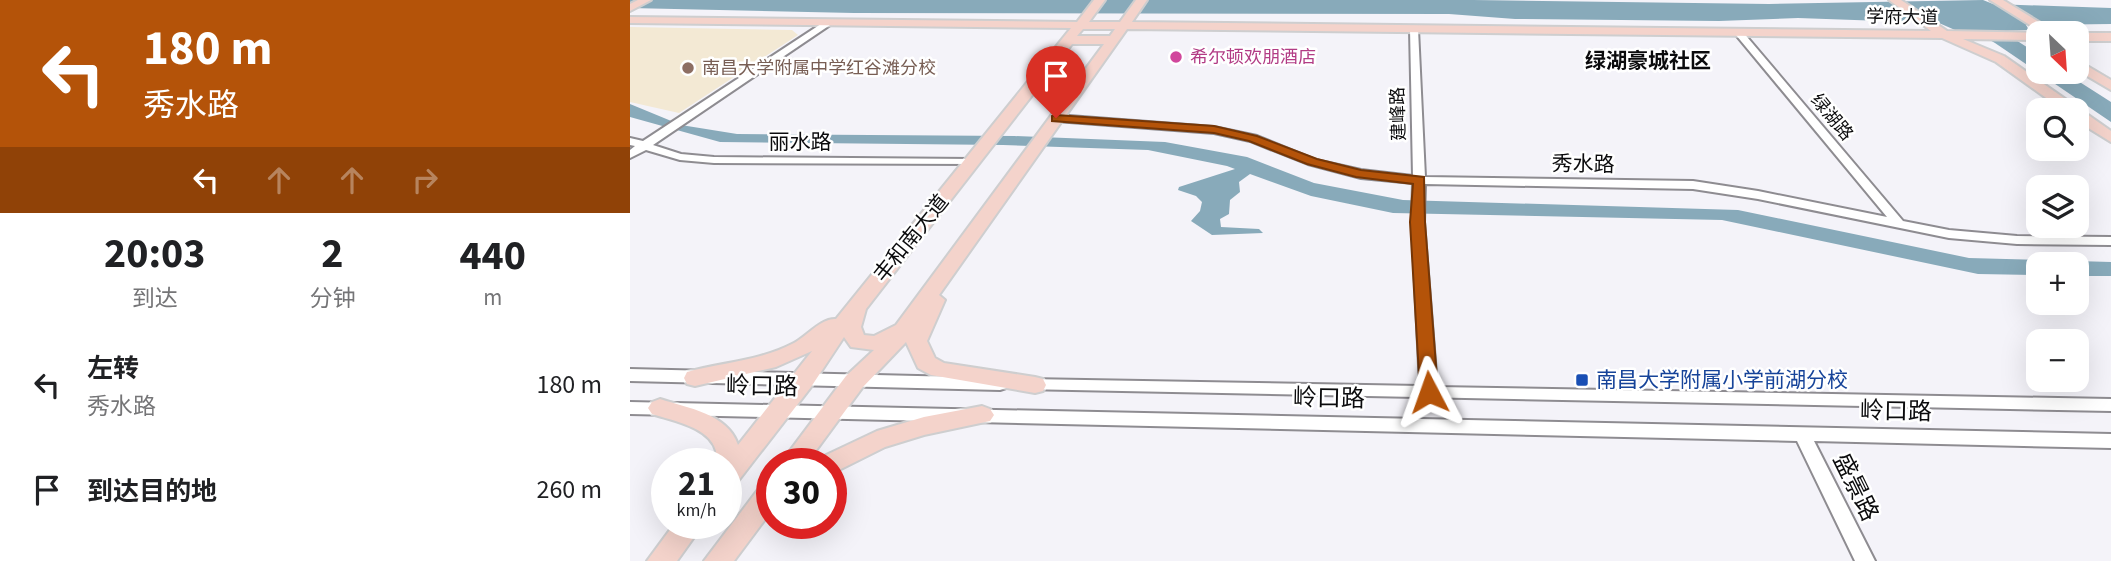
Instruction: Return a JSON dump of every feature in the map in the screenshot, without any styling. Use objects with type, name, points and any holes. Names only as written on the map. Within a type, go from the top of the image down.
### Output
[{"type":"main road","points":[[630,8],[646,0]]},
{"type":"main road","name":"丰和南大道","points":[[742,458],[803,381],[857,306],[1100,0]]},
{"type":"main road","points":[[804,448],[854,382],[894,343],[1142,0]]},
{"type":"main road","points":[[1895,0],[1944,35],[2000,59],[2055,98]]},
{"type":"main road","points":[[1996,1],[2026,21]]},
{"type":"main road","name":"学府大道","points":[[630,20],[1015,25],[1125,23],[1198,27],[2026,35]]},
{"type":"main road","points":[[1015,25],[1055,33],[1066,42],[1113,40]]},
{"type":"main road","points":[[1101,56],[1135,40],[1162,32],[1198,27]]},
{"type":"main road","points":[[2090,37],[2111,37]]},
{"type":"main road","points":[[2090,72],[2111,86]]},
{"type":"main road","points":[[2089,122],[2111,138]]},
{"type":"main road","points":[[803,381],[851,334],[895,275],[913,236]]},
{"type":"main road","points":[[951,264],[916,341],[926,363],[939,370],[1035,385]]},
{"type":"main road","points":[[695,377],[746,369],[789,355],[817,341],[889,267]]},
{"type":"main road","points":[[857,306],[849,327],[851,334],[858,342],[877,342],[895,335],[921,306]]},
{"type":"main road","points":[[660,408],[710,424],[726,442],[727,448]]},
{"type":"main road","points":[[847,456],[877,440],[925,426],[982,415]]},
{"type":"main road","points":[[718,561],[756,511]]},
{"type":"main road","points":[[744,527],[756,518]]},
{"type":"main road","points":[[661,561],[678,539]]},
{"type":"street","points":[[630,155],[827,23]]},
{"type":"street","name":"建峰路","points":[[1414,29],[1418,214],[1429,392]]},
{"type":"street","name":"绿湖路","points":[[1739,33],[1898,223]]},
{"type":"street","name":"秀水路","points":[[1056,118],[1214,130],[1253,138],[1312,162],[1361,174],[1419,180],[1693,185],[1949,234],[2017,240],[2111,241]]},
{"type":"street","name":"丽水路","points":[[630,141],[680,157],[714,160],[976,157]]},
{"type":"street","name":"岭口路","points":[[630,376],[2111,405]]},
{"type":"street","name":"岭口路","points":[[630,408],[2111,441]]},
{"type":"street","name":"盛景路","points":[[1802,434],[1865,561]]},
{"type":"shaded area","name":"南昌大学附属中学红谷滩分校","points":[[630,27],[792,30],[798,35],[679,113],[630,102]]},
{"type":"water","points":[[630,0],[1473,0],[1769,4],[1983,0],[1993,4],[2111,8],[2111,24],[2090,24],[2090,21],[2026,21],[2026,30],[2002,31],[2026,47],[2026,64],[1972,30],[1955,30],[1939,23],[1798,18],[1719,21],[1515,19],[1449,14],[854,13],[630,8]]},
{"type":"water","points":[[2055,84],[2083,84],[2111,102],[2111,122],[2089,107],[2089,98],[2076,98]]},
{"type":"water","points":[[630,104],[681,125],[737,134],[1014,136],[1165,142],[1247,157],[1314,183],[1403,200],[1738,210],[1969,258],[2026,260],[2026,275],[1978,274],[1722,220],[1393,213],[1311,196],[1250,174],[1239,182],[1240,192],[1230,200],[1229,214],[1220,219],[1221,227],[1259,229],[1263,233],[1212,235],[1191,221],[1200,211],[1202,202],[1196,196],[1178,190],[1179,187],[1235,169],[1227,166],[1148,150],[1003,145],[720,142],[630,117]]},
{"type":"water","points":[[2089,261],[2111,262],[2111,276],[2089,276]]},
{"type":"place","name":"希尔顿欢朋酒店","points":[[1176,57]]},
{"type":"place","name":"南昌大学附属中学红谷滩分校","points":[[688,68]]},
{"type":"place","name":"南昌大学附属小学前湖分校","points":[[1582,380]]},
{"type":"district","name":"绿湖豪城社区","points":[[1648,61]]},
{"type":"route","points":[[1056,118],[1214,130],[1253,138],[1312,162],[1361,174],[1419,180],[1418,222],[1429,392]]}]
